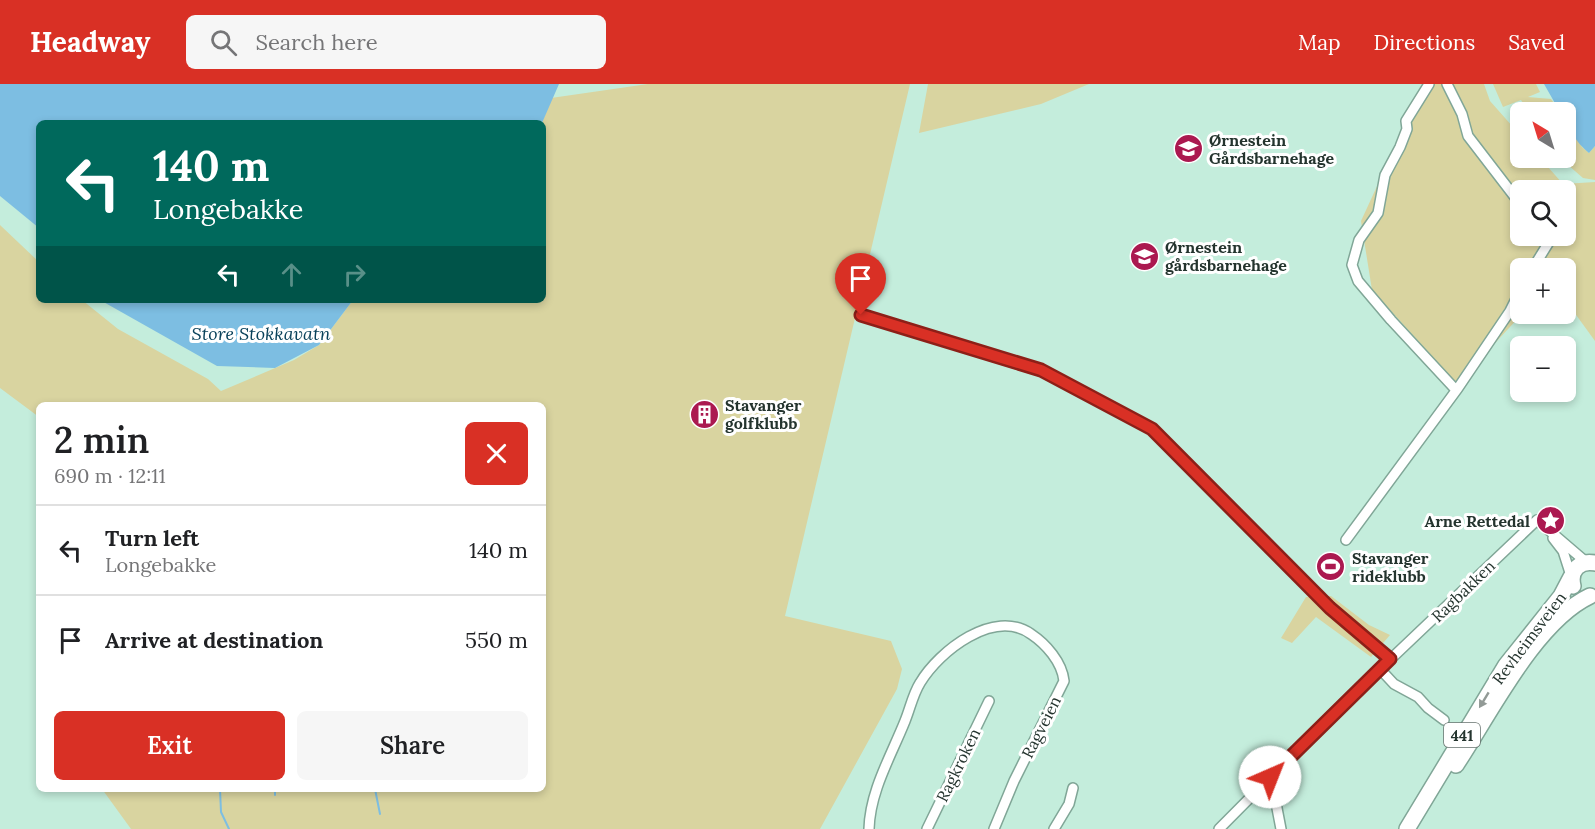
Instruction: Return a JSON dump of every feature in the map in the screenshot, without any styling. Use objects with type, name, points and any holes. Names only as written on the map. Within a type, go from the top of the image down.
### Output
[{"type":"main road","name":"441","points":[[1592,562],[1577,566],[1571,577],[1576,591],[1592,596]]},
{"type":"main road","name":"Revheimsveien","points":[[1410,825],[1506,665],[1561,596],[1571,577]]},
{"type":"main road","name":"Revheimsveien","points":[[1410,825],[1455,766],[1537,643],[1568,608],[1592,596]]},
{"type":"street","points":[[1429,84],[1406,121],[1407,129],[1385,175],[1378,213],[1354,249],[1352,265],[1359,280],[1391,320],[1456,390]]},
{"type":"street","points":[[1447,84],[1462,114],[1468,136],[1510,191]]},
{"type":"street","points":[[1346,540],[1456,390],[1510,311]]},
{"type":"street","points":[[861,315],[1041,370],[1152,429],[1330,608],[1390,659]]},
{"type":"street","name":"Ragbakken","points":[[1219,829],[1390,659],[1537,520],[1546,529]]},
{"type":"street","points":[[1546,529],[1592,562]]},
{"type":"street","points":[[1546,529],[1563,551],[1571,577]]},
{"type":"street","name":"Ragveien","points":[[869,829],[871,806],[919,684],[924,677],[957,645],[973,635],[997,626],[1015,626],[1046,646],[1058,664],[1064,681],[1014,780],[994,829]]},
{"type":"street","points":[[1380,669],[1394,684],[1418,697],[1444,720]]},
{"type":"street","name":"Ragkroken","points":[[927,829],[989,701]]},
{"type":"street","points":[[1270,777],[1281,829]]},
{"type":"street","points":[[1054,829],[1069,804],[1073,788]]},
{"type":"shaded area","name":"Stavanger golfklubb","points":[[648,84],[910,84],[785,616],[891,641],[902,669],[897,689],[820,829],[131,829],[104,792],[546,792],[546,402],[36,402],[36,415],[0,388],[0,225],[36,259],[36,303],[86,303],[118,329],[208,379],[221,391],[294,360],[319,345],[351,303],[546,303],[546,120],[543,120],[551,98]]},
{"type":"shaded area","points":[[928,84],[1089,84],[1041,104],[919,133]]},
{"type":"shaded area","points":[[1424,84],[1484,84],[1490,101],[1510,124],[1510,168],[1549,168],[1559,180],[1510,180],[1510,246],[1576,246],[1576,183],[1595,182],[1595,341],[1576,315],[1576,258],[1510,258],[1510,324],[1513,324],[1457,384],[1372,290],[1361,221]]},
{"type":"shaded area","points":[[1493,84],[1536,84],[1540,92],[1528,97],[1551,99],[1553,102],[1522,102],[1521,100],[1510,102],[1510,104],[1503,107]]},
{"type":"shaded area","points":[[1576,138],[1589,153],[1595,146],[1595,180],[1583,178],[1572,168],[1576,168]]},
{"type":"shaded area","points":[[1331,596],[1369,625],[1390,635],[1371,657],[1316,617],[1292,643],[1281,638],[1306,597]]},
{"type":"water","points":[[0,84],[559,84],[543,120],[36,120],[36,226],[0,196]]},
{"type":"water","points":[[1544,84],[1595,84],[1595,146],[1589,153],[1576,139],[1576,102],[1554,102]]},
{"type":"water","name":"Store Stokkavatn","points":[[105,303],[351,303],[319,345],[275,368],[217,366]]},
{"type":"waterway","points":[[220,792],[221,812],[229,829]]},
{"type":"waterway","points":[[376,792],[380,814]]},
{"type":"place","name":"Ørnestein Gårdsbarnehage","points":[[1188,149]]},
{"type":"place","name":"Ørnestein gårdsbarnehage","points":[[1144,256]]},
{"type":"place","name":"Stavanger golfklubb","points":[[704,414]]},
{"type":"place","name":"Arne Rettedal","points":[[1551,521]]},
{"type":"place","name":"Stavanger rideklubb","points":[[1331,567]]},
{"type":"route","points":[[861,315],[1041,370],[1152,429],[1330,608],[1390,659],[1270,777]]}]
